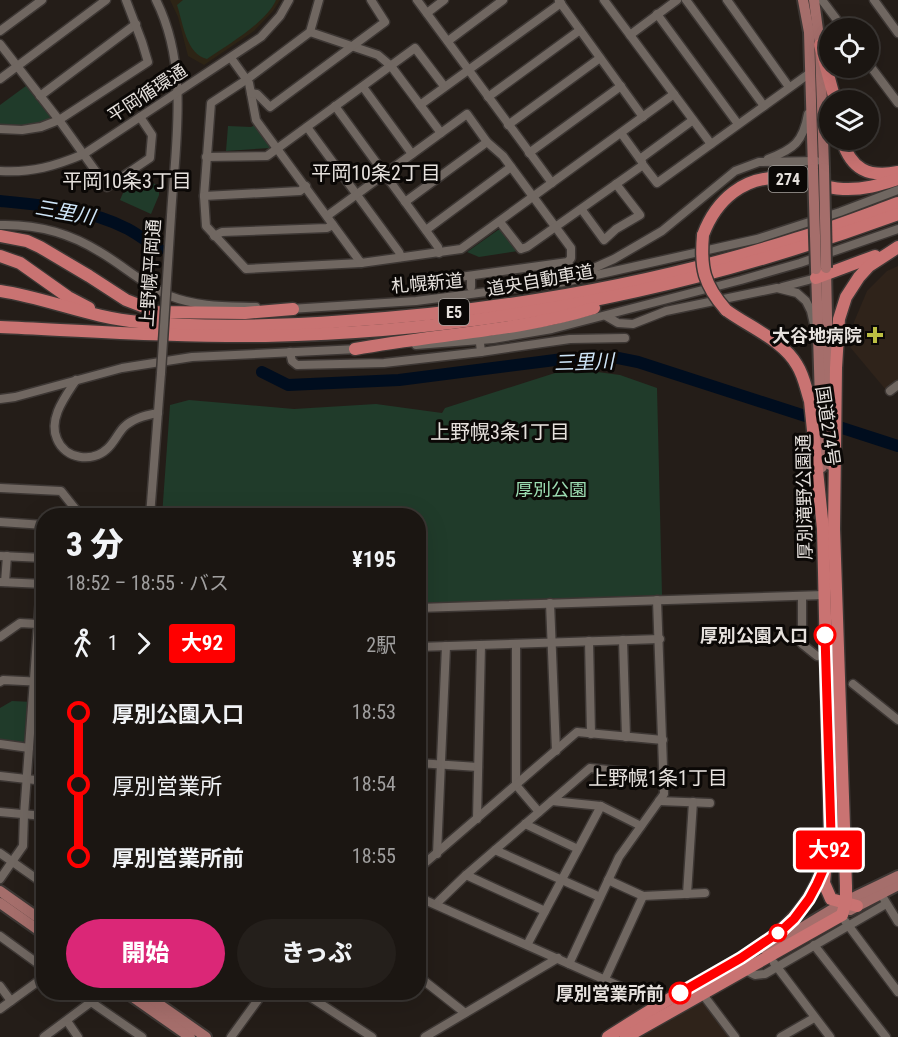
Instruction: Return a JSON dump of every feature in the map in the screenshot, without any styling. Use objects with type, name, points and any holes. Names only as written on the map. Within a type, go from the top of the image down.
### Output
[{"type":"highway","points":[[846,150],[848,156],[870,174],[898,172]]},
{"type":"highway","name":"国道274号","points":[[829,529],[825,458],[804,381],[790,356],[726,310],[714,296],[703,270],[701,258],[703,235],[723,200],[753,182],[783,178],[830,188],[857,190],[898,179]]},
{"type":"highway","name":"道央自動車道","points":[[0,291],[21,294],[95,315],[140,322],[266,325],[382,319],[509,305],[660,276],[798,238],[898,203]]},
{"type":"highway","name":"道央自動車道","points":[[0,327],[267,336],[392,329],[507,316],[661,287],[803,248],[898,214]]},
{"type":"highway","points":[[0,236],[27,241],[40,247],[126,300],[157,312],[245,313],[293,309]]},
{"type":"highway","points":[[821,272],[894,249]]},
{"type":"highway","name":"国道274号","points":[[829,529],[825,458],[828,403],[838,319],[859,277],[869,266],[894,249]]},
{"type":"highway","points":[[0,256],[20,263],[68,297],[95,311],[140,322]]},
{"type":"highway","points":[[355,350],[402,340],[504,329],[556,319],[661,287]]},
{"type":"highway","name":"厚別滝野公園通","points":[[741,963],[794,919],[809,899],[828,859],[831,834],[824,596],[829,529]]},
{"type":"highway","name":"厚別滝野公園通","points":[[829,529],[847,909]]},
{"type":"highway","name":"274","points":[[608,1037],[659,1011],[741,963],[770,955],[847,909],[831,899],[826,891],[824,883],[828,859]]},
{"type":"highway","name":"274","points":[[626,1037],[659,1011]]},
{"type":"main road","points":[[803,0],[809,32],[811,95],[818,165]]},
{"type":"main road","points":[[814,0],[819,38]]},
{"type":"main road","points":[[819,78],[818,165],[828,403]]},
{"type":"main road","points":[[821,272],[819,348],[828,403]]},
{"type":"main road","points":[[847,909],[898,876]]},
{"type":"main road","points":[[741,963],[798,930],[898,885]]},
{"type":"main road","points":[[0,891],[36,916]]},
{"type":"main road","points":[[0,903],[36,928]]},
{"type":"main road","points":[[138,1000],[190,1037]]},
{"type":"main road","points":[[153,1000],[206,1037]]},
{"type":"street","points":[[0,31],[42,0]]},
{"type":"street","points":[[0,79],[106,0]]},
{"type":"street","points":[[0,129],[22,130],[41,127],[59,120],[148,62],[126,0]]},
{"type":"street","name":"上野幌平岡通","points":[[151,508],[179,92],[175,57],[156,0]]},
{"type":"street","name":"平岡循環通","points":[[0,171],[53,167],[84,154],[261,37],[271,27],[289,0]]},
{"type":"street","points":[[319,0],[310,32],[211,103],[204,196],[206,226],[246,269],[361,263],[461,249],[674,94]]},
{"type":"street","points":[[250,93],[257,94],[270,108],[385,22],[372,0],[362,0]]},
{"type":"street","points":[[417,0],[552,183]]},
{"type":"street","points":[[427,13],[444,0]]},
{"type":"street","points":[[447,41],[503,0]]},
{"type":"street","points":[[605,0],[711,144]]},
{"type":"street","points":[[630,35],[677,0]]},
{"type":"street","points":[[686,0],[764,106]]},
{"type":"street","points":[[727,0],[789,87]]},
{"type":"street","points":[[822,0],[836,18]]},
{"type":"street","points":[[874,0],[898,33]]},
{"type":"street","points":[[420,105],[559,2],[643,117]]},
{"type":"street","points":[[657,14],[738,124]]},
{"type":"street","points":[[40,96],[136,24]]},
{"type":"street","points":[[488,98],[580,30]]},
{"type":"street","points":[[310,32],[378,55],[391,66],[441,133]]},
{"type":"street","points":[[0,44],[107,187],[150,158],[152,135],[140,117]]},
{"type":"street","points":[[206,157],[267,156],[416,48],[444,86]]},
{"type":"street","points":[[231,58],[246,80],[256,120],[361,263]]},
{"type":"street","points":[[508,125],[600,58]]},
{"type":"street","points":[[621,133],[657,183],[810,73]]},
{"type":"street","points":[[879,78],[898,104]]},
{"type":"street","points":[[529,153],[621,86]]},
{"type":"street","points":[[363,87],[412,154]]},
{"type":"street","points":[[565,282],[614,259],[662,231],[735,171],[783,153],[802,137],[811,95]]},
{"type":"street","points":[[335,106],[426,230],[438,247],[439,253]]},
{"type":"street","points":[[327,216],[467,114],[487,142],[503,156],[571,248],[571,258],[568,262],[573,277]]},
{"type":"street","points":[[500,222],[521,249],[527,247],[616,184],[693,120]]},
{"type":"street","points":[[307,127],[401,257]]},
{"type":"street","points":[[405,202],[487,142]]},
{"type":"street","points":[[759,162],[818,165]]},
{"type":"street","points":[[426,230],[511,167]]},
{"type":"street","points":[[582,210],[604,240],[640,215],[616,184]]},
{"type":"street","points":[[204,196],[300,190],[306,186]]},
{"type":"street","name":"札幌新道","points":[[0,225],[12,224],[69,236],[101,252],[148,285],[188,302],[293,309],[416,302],[565,282],[757,239],[830,216],[898,190]]},
{"type":"street","points":[[214,236],[222,232],[327,228],[333,225]]},
{"type":"street","points":[[0,399],[122,368],[192,357],[355,350],[493,339],[552,329],[800,263],[898,229]]},
{"type":"street","points":[[424,282],[568,262]]},
{"type":"street","points":[[606,316],[618,322],[633,324],[681,307],[777,288],[821,272]]},
{"type":"street","points":[[471,276],[471,288]]},
{"type":"street","points":[[777,288],[797,293],[806,301],[811,311],[819,348]]},
{"type":"street","points":[[290,352],[292,361],[297,365],[384,363],[480,348],[570,339],[625,338]]},
{"type":"street","points":[[76,380],[62,402],[54,429],[61,446],[75,456],[85,459],[101,454],[125,426],[138,417],[158,413]]},
{"type":"street","points":[[0,488],[61,491],[75,508]]},
{"type":"street","points":[[0,522],[36,524]]},
{"type":"street","points":[[36,558],[4,556],[3,582],[36,584]]},
{"type":"street","points":[[802,596],[802,644],[817,656]]},
{"type":"street","points":[[426,608],[824,596]]},
{"type":"street","points":[[569,964],[619,857],[664,794],[657,600]]},
{"type":"street","points":[[550,603],[556,751]]},
{"type":"street","points":[[0,637],[20,623],[36,624]]},
{"type":"street","points":[[426,647],[660,639]]},
{"type":"street","points":[[623,640],[626,737]]},
{"type":"street","points":[[589,641],[591,734]]},
{"type":"street","points":[[516,644],[516,785],[539,812]]},
{"type":"street","points":[[477,819],[481,645]]},
{"type":"street","points":[[436,854],[446,646]]},
{"type":"street","points":[[0,682],[3,680],[36,682]]},
{"type":"street","points":[[853,684],[898,720]]},
{"type":"street","points":[[0,879],[24,846],[29,748],[36,702]]},
{"type":"street","points":[[426,862],[578,732],[663,740]]},
{"type":"street","points":[[0,744],[29,748]]},
{"type":"street","points":[[426,763],[478,767]]},
{"type":"street","points":[[436,904],[466,875],[590,768],[664,776]]},
{"type":"street","points":[[0,776],[36,780]]},
{"type":"street","points":[[552,801],[601,807],[640,826]]},
{"type":"street","points":[[659,801],[710,803]]},
{"type":"street","points":[[687,894],[693,802]]},
{"type":"street","points":[[527,945],[601,807]]},
{"type":"street","points":[[0,812],[36,815]]},
{"type":"street","points":[[525,824],[579,849]]},
{"type":"street","points":[[495,850],[600,897]]},
{"type":"street","points":[[0,853],[36,878]]},
{"type":"street","points":[[466,875],[545,911]]},
{"type":"street","points":[[608,880],[643,896],[705,893]]},
{"type":"street","points":[[881,893],[898,922]]},
{"type":"street","points":[[605,979],[643,896]]},
{"type":"street","points":[[426,900],[646,998],[659,1011]]},
{"type":"street","points":[[741,963],[750,974],[760,976],[814,945],[847,909],[886,904]]},
{"type":"street","points":[[847,909],[898,992]]},
{"type":"street","points":[[0,936],[36,962]]},
{"type":"street","points":[[814,945],[886,1037]]},
{"type":"street","points":[[770,955],[830,1037]]},
{"type":"street","points":[[425,1037],[558,958]]},
{"type":"street","points":[[426,982],[465,1013]]},
{"type":"street","points":[[0,1009],[36,983]]},
{"type":"street","points":[[0,986],[11,1001]]},
{"type":"street","points":[[699,988],[735,1037]]},
{"type":"street","points":[[231,1037],[258,1000]]},
{"type":"street","points":[[315,1000],[372,1037]]},
{"type":"street","points":[[44,1037],[91,1002],[136,1035]]},
{"type":"street","points":[[781,1037],[814,1018]]},
{"type":"street","points":[[67,1021],[78,1037]]},
{"type":"shaded area","points":[[170,0],[280,0],[254,31],[204,65],[188,56],[178,17]]},
{"type":"shaded area","name":"大谷地病院","points":[[898,266],[898,382],[886,390],[850,347],[854,322],[867,291],[887,271]]},
{"type":"shaded area","points":[[703,1002],[729,1037],[641,1037]]},
{"type":"green space","points":[[183,0],[276,0],[255,25],[207,59],[194,51],[186,37],[177,5]]},
{"type":"green space","points":[[30,83],[59,120],[41,127],[0,129],[0,105]]},
{"type":"green space","points":[[255,125],[270,148],[226,151],[228,126],[251,127]]},
{"type":"green space","points":[[136,175],[159,186],[159,195],[151,214],[120,200],[129,179]]},
{"type":"green space","points":[[501,230],[518,251],[479,257],[467,252]]},
{"type":"green space","name":"厚別公園","points":[[590,371],[620,375],[657,388],[662,595],[426,603],[426,508],[163,508],[170,405],[189,400],[294,409],[376,404],[442,413],[445,408],[555,373]]},
{"type":"green space","points":[[12,701],[33,702],[29,748],[0,744],[0,708]]},
{"type":"waterway","name":"三里川","points":[[0,201],[82,212],[128,229],[159,249]]},
{"type":"waterway","name":"三里川","points":[[262,372],[288,385],[399,380],[563,359],[613,357],[638,362],[898,446]]},
{"type":"bus line","name":"大92","points":[[680,993],[741,958],[788,926],[809,899],[828,859],[831,834],[825,635]]},
{"type":"place","name":"大谷地病院","points":[[875,335]]},
{"type":"place","name":"厚別公園入口","points":[[825,635]]},
{"type":"place","name":"厚別営業所前","points":[[680,993]]},
{"type":"district","name":"平岡10条2丁目","points":[[376,173]]},
{"type":"district","name":"平岡10条3丁目","points":[[127,181]]},
{"type":"district","name":"上野幌3条1丁目","points":[[500,432]]},
{"type":"district","name":"上野幌1条1丁目","points":[[658,778]]}]
